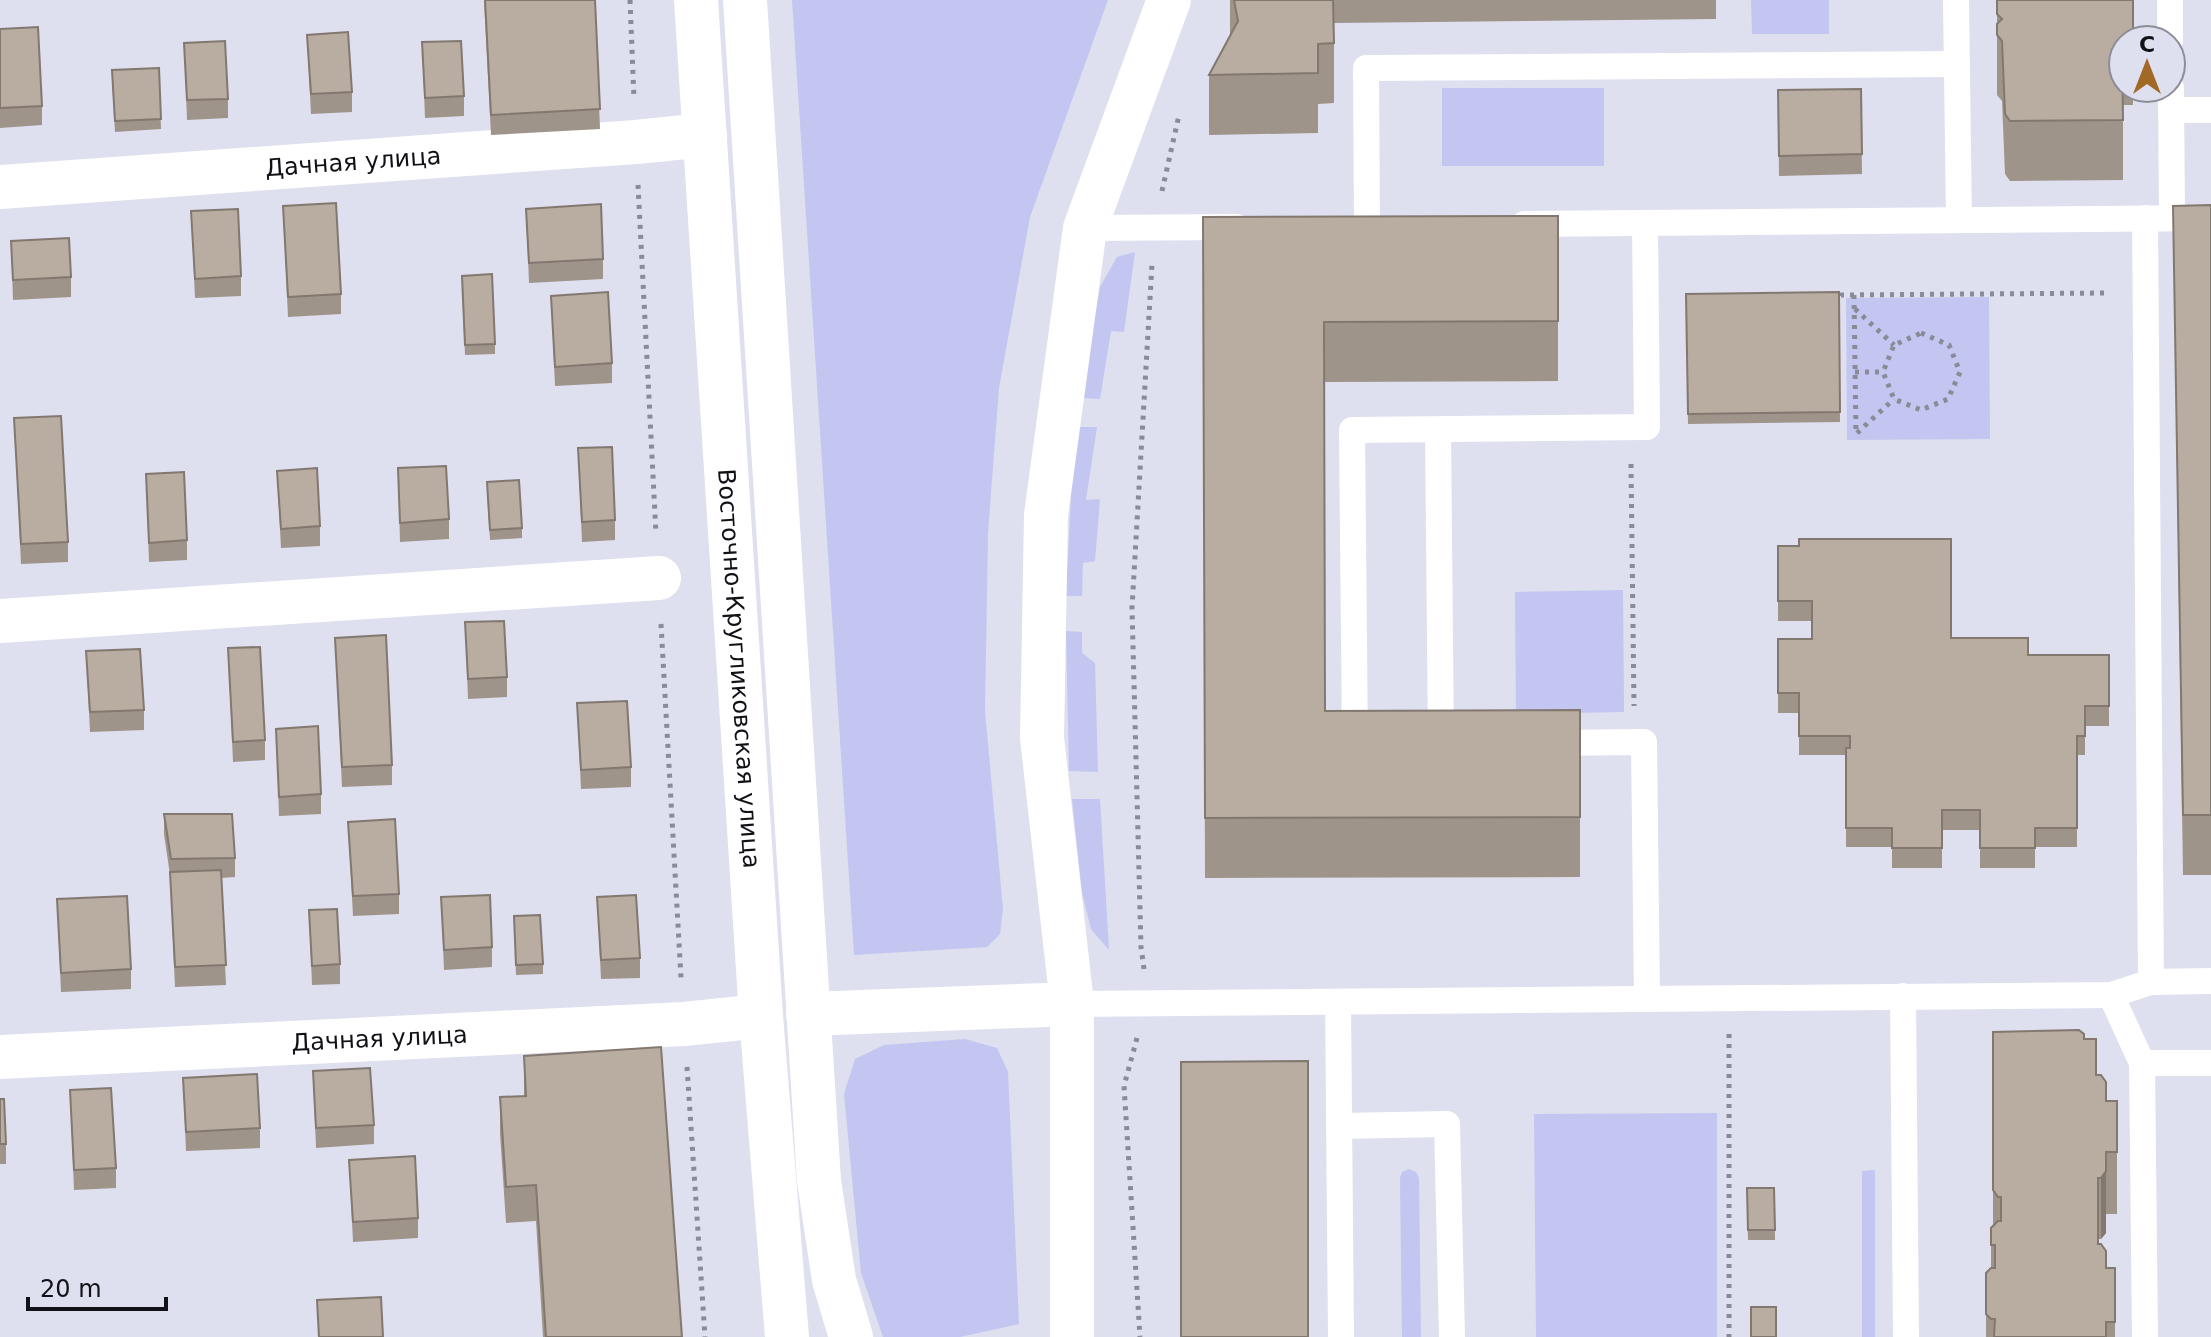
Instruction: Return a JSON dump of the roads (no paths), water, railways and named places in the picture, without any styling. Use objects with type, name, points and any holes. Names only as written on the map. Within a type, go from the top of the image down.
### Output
[{"type":"street","name":"Восточно-Кругликовская улица","points":[[696,0],[761,1016],[787,1337]]},
{"type":"street","name":"Восточно-Кругликовская улица","points":[[745,0],[819,1181],[832,1266],[851,1337]]},
{"type":"street","points":[[1072,1337],[1072,1004],[1042,738],[1046,515],[1085,228],[1169,0]]},
{"type":"street","name":"Дачная улица","points":[[0,187],[705,135]]},
{"type":"street","points":[[0,621],[659,578]]},
{"type":"street","points":[[808,1014],[1072,1004]]},
{"type":"street","name":"Дачная улица","points":[[0,1057],[684,1024],[761,1016]]},
{"type":"lane","points":[[1956,0],[1959,220]]},
{"type":"lane","points":[[2170,0],[2170,24]]},
{"type":"lane","points":[[1367,226],[1366,68],[1957,64]]},
{"type":"lane","points":[[2187,103],[2211,110]]},
{"type":"lane","points":[[2171,104],[2172,218]]},
{"type":"lane","points":[[2145,218],[2151,982]]},
{"type":"lane","points":[[1506,224],[2211,218]]},
{"type":"lane","points":[[1384,744],[1355,745],[1352,430],[1647,427],[1645,223]]},
{"type":"lane","points":[[1337,226],[1398,225]]},
{"type":"lane","points":[[1085,228],[1261,227]]},
{"type":"lane","points":[[1438,430],[1441,744]]},
{"type":"lane","points":[[1516,743],[1644,742],[1647,999]]},
{"type":"lane","points":[[1413,744],[1471,743]]},
{"type":"lane","points":[[1072,1004],[2111,995],[2151,982],[2211,981]]},
{"type":"lane","points":[[2111,995],[2142,1063],[2145,1337]]},
{"type":"lane","points":[[1903,996],[1906,1337]]},
{"type":"lane","points":[[1338,1002],[1341,1337]]},
{"type":"lane","points":[[761,1016],[808,1014]]},
{"type":"lane","points":[[2142,1063],[2211,1063]]},
{"type":"lane","points":[[1339,1126],[1447,1124],[1452,1337]]}]
